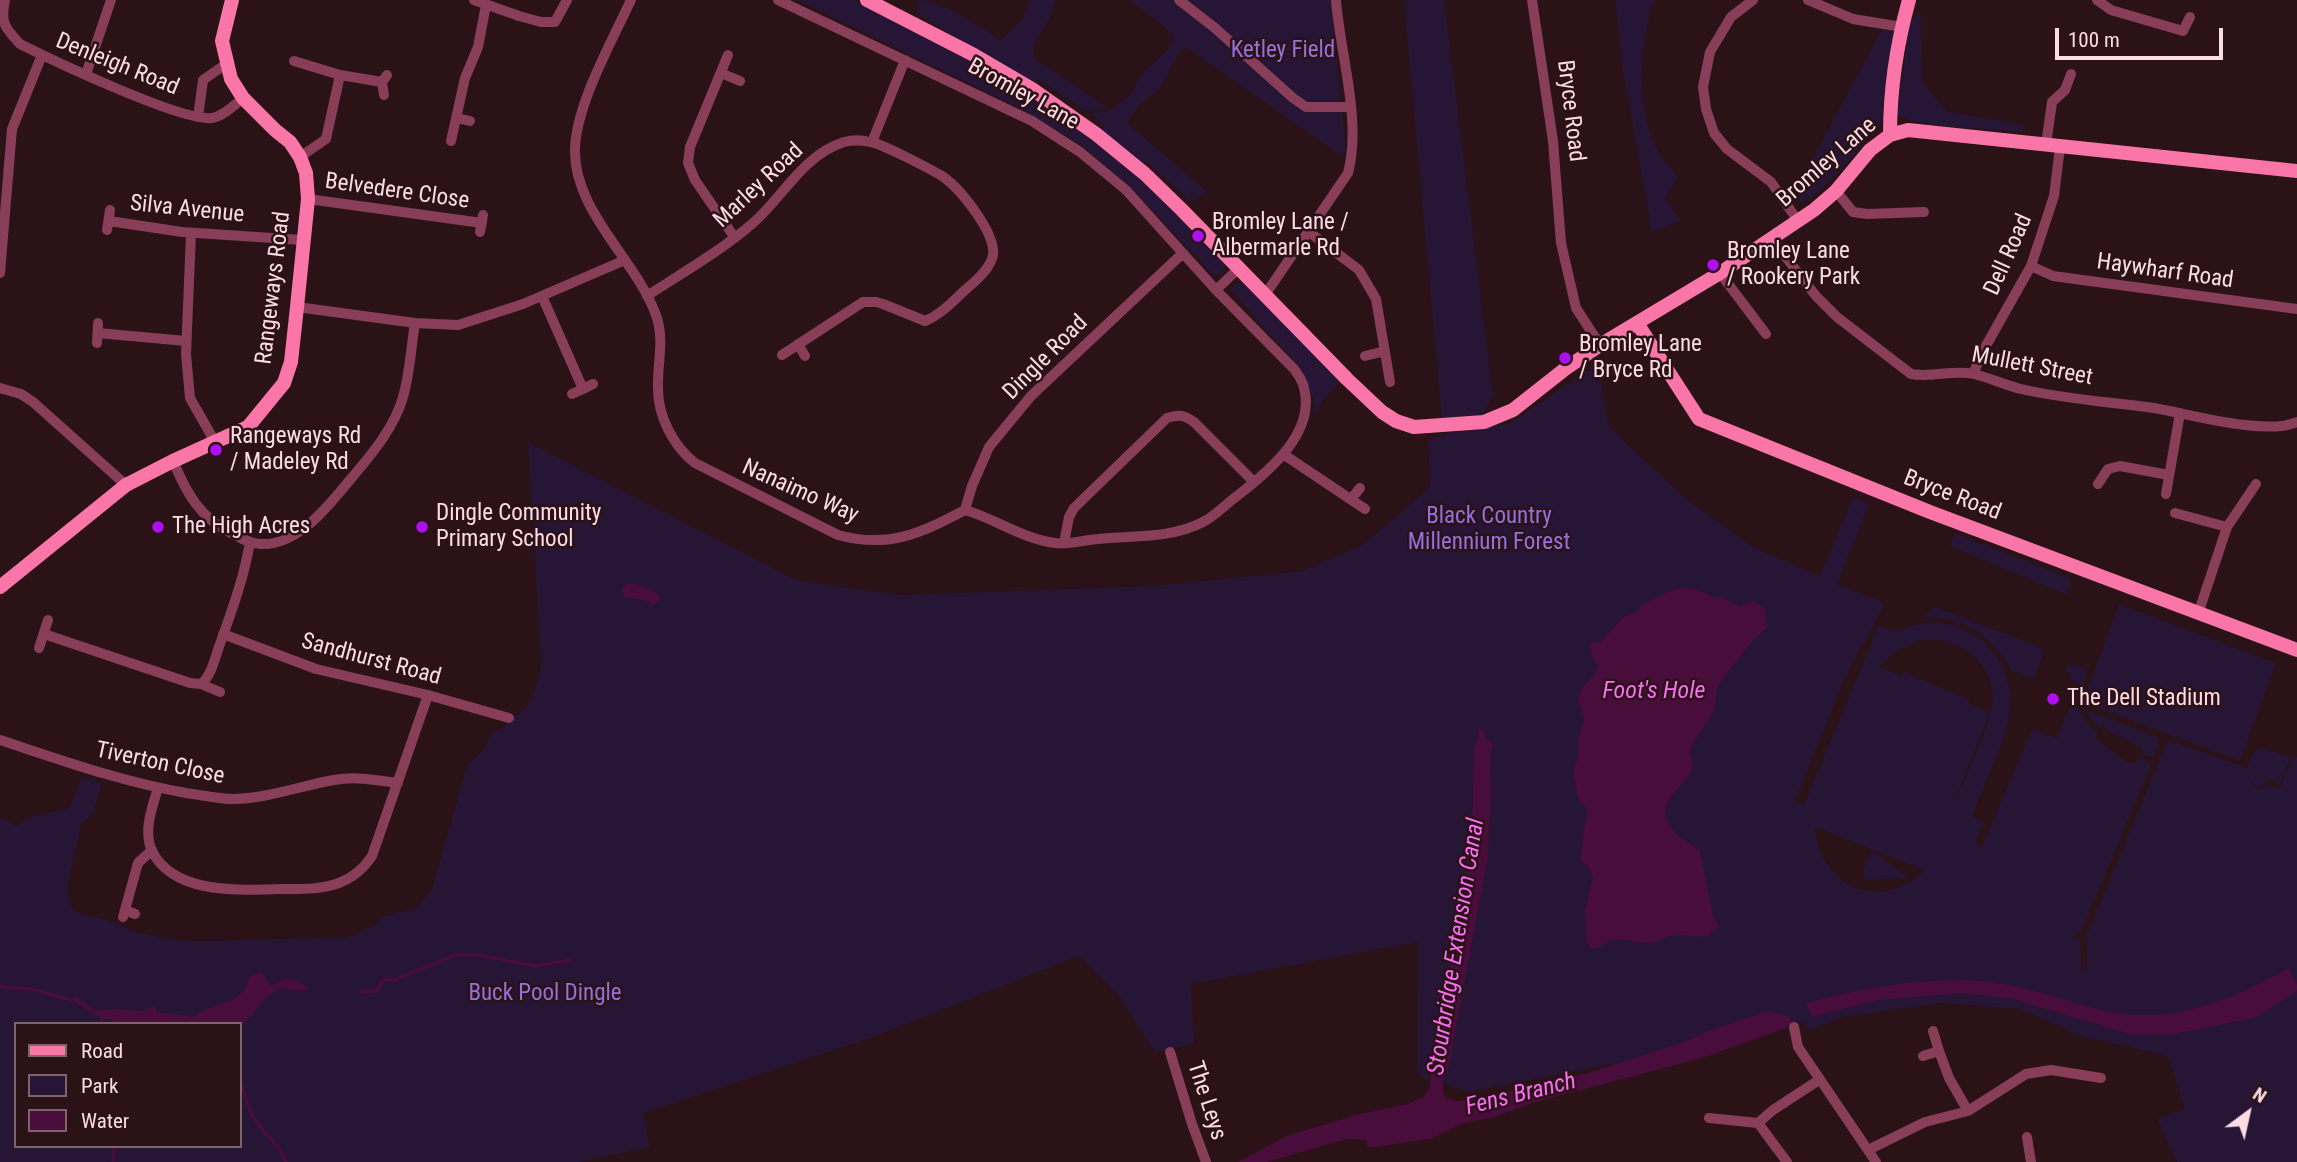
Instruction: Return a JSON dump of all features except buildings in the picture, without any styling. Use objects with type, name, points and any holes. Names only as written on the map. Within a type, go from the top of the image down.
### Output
[{"type":"street","name":"Denleigh Road","points":[[5,0],[2,12],[3,29],[20,44],[139,97],[198,117],[214,118],[243,97]]},
{"type":"street","points":[[86,74],[111,0]]},
{"type":"street","name":"Rangeways Road","points":[[0,587],[127,485],[248,427],[284,383],[291,362],[297,307],[308,199],[306,173],[290,142],[243,97],[231,79],[222,41],[232,0]]},
{"type":"street","points":[[474,0],[541,22],[555,22],[567,0]]},
{"type":"street","name":"Nanaimo Way","points":[[631,0],[581,114],[576,134],[577,176],[582,189],[653,306],[661,332],[657,390],[662,414],[684,454],[695,463],[826,529],[854,539],[885,540],[915,534],[965,510]]},
{"type":"street","name":"Bromley Lane","points":[[778,0],[1032,121],[1080,152],[1126,190],[1216,290]]},
{"type":"street","points":[[1179,0],[1306,107],[1350,107]]},
{"type":"street","points":[[1265,295],[1348,173],[1352,156],[1350,107],[1336,0]]},
{"type":"street","name":"Bryce Road","points":[[1532,0],[1552,141],[1561,243],[1576,308],[1600,345]]},
{"type":"street","points":[[1753,0],[1731,17],[1710,52],[1703,87],[1706,109],[1714,133],[1727,149],[1771,182],[1798,221]]},
{"type":"street","points":[[1808,0],[1853,19],[1902,27]]},
{"type":"street","points":[[1890,135],[1890,106],[1902,27],[1909,0]]},
{"type":"street","points":[[2097,0],[2111,10],[2183,31],[2190,17]]},
{"type":"street","name":"Bromley Lane","points":[[877,2],[1032,89],[1072,116],[1145,174],[1347,379],[1382,412],[1406,425],[1424,427],[1484,422],[1513,410],[1564,369],[1600,345],[1720,273],[1814,210],[1836,191],[1870,149],[1890,135],[1909,130],[2297,172]]},
{"type":"street","points":[[451,141],[465,78],[478,47],[486,5]]},
{"type":"street","points":[[0,273],[5,155],[19,108],[42,55]]},
{"type":"street","points":[[728,55],[690,147],[688,163],[695,180],[735,238]]},
{"type":"street","points":[[302,60],[340,75],[384,79],[384,95]]},
{"type":"street","points":[[782,355],[863,302],[876,302],[925,321],[931,319],[978,278],[993,254],[989,233],[965,198],[944,177],[872,142],[905,60]]},
{"type":"street","points":[[198,117],[203,80],[226,64]]},
{"type":"street","points":[[721,73],[740,81]]},
{"type":"street","name":"Dell Road","points":[[1973,373],[2031,266],[2054,196],[2052,102],[2065,90],[2071,74]]},
{"type":"street","points":[[300,157],[326,139],[340,75]]},
{"type":"street","points":[[457,118],[470,121]]},
{"type":"street","name":"Marley Road","points":[[647,296],[735,238],[754,222],[806,165],[820,155],[854,140],[872,142]]},
{"type":"street","points":[[1836,191],[1853,212],[1924,212]]},
{"type":"street","name":"Belvedere Close","points":[[308,199],[482,223]]},
{"type":"street","name":"Silva Avenue","points":[[108,220],[191,233],[302,240]]},
{"type":"street","points":[[1309,232],[1359,270],[1376,299],[1390,382]]},
{"type":"street","points":[[191,233],[186,341],[190,398],[215,442]]},
{"type":"street","name":"Mullett Street","points":[[1771,238],[1816,296],[1837,317],[1903,370],[1921,376],[1973,373],[2020,389],[2256,426],[2291,425],[2297,422]]},
{"type":"street","name":"Dingle Road","points":[[965,510],[989,447],[1031,396],[1183,253]]},
{"type":"street","points":[[297,307],[415,323],[458,325],[523,304],[625,260]]},
{"type":"street","name":"Haywharf Road","points":[[2031,266],[2053,276],[2297,309]]},
{"type":"street","points":[[965,510],[986,516],[1021,533],[1057,544],[1173,534],[1205,522],[1254,482],[1283,454],[1300,427],[1304,415],[1305,389],[1294,369],[1216,290],[1239,268]]},
{"type":"street","points":[[1720,273],[1766,334]]},
{"type":"street","points":[[542,296],[588,387],[572,394]]},
{"type":"street","points":[[173,461],[186,491],[217,526],[250,542],[260,544],[281,541],[308,524],[332,501],[378,446],[403,397],[415,323]]},
{"type":"street","name":"Bryce Road","points":[[1637,323],[1699,419],[1930,512],[2297,650]]},
{"type":"street","points":[[98,333],[186,341]]},
{"type":"street","points":[[798,344],[804,356]]},
{"type":"street","points":[[1366,356],[1385,351]]},
{"type":"street","points":[[0,387],[33,401],[127,485]]},
{"type":"street","points":[[2166,494],[2180,414]]},
{"type":"street","points":[[1064,543],[1069,517],[1074,508],[1167,418],[1175,415],[1184,415],[1194,422],[1254,482]]},
{"type":"street","points":[[1283,454],[1365,509]]},
{"type":"street","points":[[2098,484],[2108,469],[2120,466],[2169,475]]},
{"type":"street","points":[[2198,614],[2227,527],[2256,484]]},
{"type":"street","points":[[1352,499],[1360,488]]},
{"type":"street","points":[[2175,513],[2227,527]]},
{"type":"street","points":[[201,684],[206,680],[244,576],[250,542]]},
{"type":"street","points":[[39,648],[48,620]]},
{"type":"street","points":[[44,634],[220,692]]},
{"type":"street","name":"Sandhurst Road","points":[[223,634],[316,668],[509,718]]},
{"type":"street","points":[[158,788],[150,816],[149,839],[152,850],[163,864],[183,879],[216,888],[328,887],[342,882],[367,863],[428,695]]},
{"type":"street","name":"Tiverton Close","points":[[0,740],[158,788],[229,799],[279,793],[334,780],[373,779],[398,783]]},
{"type":"street","points":[[128,914],[138,863],[152,850]]},
{"type":"street","points":[[1794,1027],[1798,1047],[1876,1162]]},
{"type":"street","points":[[1933,1031],[1949,1078],[1968,1111]]},
{"type":"street","name":"The Leys","points":[[1170,1052],[1206,1162]]},
{"type":"street","points":[[1923,1056],[1939,1052]]},
{"type":"street","points":[[1868,1150],[1925,1122],[1968,1111],[2026,1074],[2051,1070],[2101,1078]]},
{"type":"street","points":[[1709,1118],[1758,1123],[1819,1080]]},
{"type":"street","points":[[1758,1123],[1787,1162]]},
{"type":"street","points":[[2027,1137],[2031,1162]]},
{"type":"green space","points":[[797,0],[854,0],[1002,79],[1077,128],[1134,172],[1219,257],[1225,266],[1222,274],[1214,276],[1130,187],[1078,143],[1013,105]]},
{"type":"green space","points":[[917,0],[949,9],[1000,40],[1022,20],[1030,0],[1055,0],[1050,18],[1034,44],[1033,57],[1108,108],[1084,110],[1038,79],[1030,83],[919,15]]},
{"type":"green space","name":"Ketley Field","points":[[1129,0],[1331,0],[1346,152],[1340,155],[1186,47],[1179,53],[1161,88],[1139,105],[1127,123],[1209,193],[1189,201],[1147,162],[1140,162],[1099,132],[1104,125],[1090,114],[1111,110],[1130,95],[1142,74],[1170,47],[1174,37],[1158,21]]},
{"type":"green space","points":[[1404,0],[1444,0],[1493,395],[1483,415],[1442,419]]},
{"type":"green space","points":[[1615,0],[1654,0],[1645,36],[1643,96],[1651,134],[1660,155],[1678,177],[1665,198],[1681,221],[1652,232],[1622,65]]},
{"type":"green space","points":[[1921,9],[1922,81],[1947,112],[2023,124],[2023,132],[1928,125],[1898,116],[1910,21]]},
{"type":"green space","points":[[1882,29],[1894,32],[1880,124],[1852,158],[1811,199],[1800,202],[1798,186]]},
{"type":"green space","points":[[1242,282],[1340,382],[1322,401],[1314,417],[1313,398],[1302,370],[1232,291],[1234,284]]},
{"type":"green space","points":[[1598,363],[1609,427],[1687,500],[1755,548],[1820,576],[1853,497],[1869,504],[1837,584],[1885,603],[1843,682],[1795,801],[1804,805],[1879,625],[1893,631],[1928,622],[1954,625],[1983,640],[2002,664],[2011,694],[2009,717],[2004,738],[1972,816],[1984,822],[1975,844],[1982,847],[2032,729],[2057,738],[2079,684],[2069,680],[2071,674],[2065,670],[2067,666],[2076,665],[2087,669],[2076,705],[2098,733],[2095,738],[2126,761],[2134,764],[2140,758],[2149,762],[2150,768],[2081,932],[2076,932],[2073,939],[2080,938],[2082,972],[2087,968],[2087,935],[2168,740],[2247,768],[2253,753],[2260,747],[2291,757],[2280,784],[2268,779],[2263,786],[2257,787],[2250,780],[2259,790],[2267,785],[2280,789],[2293,757],[2297,758],[2297,1162],[2177,1162],[2157,1119],[2185,1109],[2168,1056],[2073,1034],[2018,1009],[1942,1003],[1843,1017],[1807,1031],[1805,1021],[1794,1028],[1470,1092],[1432,1080],[1431,1082],[1417,1074],[1418,942],[1191,984],[1194,1043],[1155,1053],[1120,997],[1079,956],[870,1038],[643,1113],[650,1147],[581,1162],[0,1162],[0,817],[16,826],[33,816],[70,808],[81,777],[102,783],[93,814],[81,824],[67,889],[71,908],[84,915],[115,922],[132,931],[174,940],[205,941],[347,937],[377,925],[379,917],[417,908],[432,889],[467,765],[484,749],[491,734],[505,726],[509,718],[524,710],[533,697],[538,681],[541,664],[528,442],[796,580],[900,595],[1152,586],[1302,571],[1363,545],[1430,487],[1428,440],[1444,434],[1509,424]],"holes":[[[1921,640],[1948,642],[1971,654],[1989,678],[1992,691],[1992,705],[1985,731],[1950,813],[1990,712],[1969,704],[1970,700],[1904,672],[1902,676],[1880,667],[1894,652]],[[1815,827],[1924,870],[1912,881],[1897,888],[1866,891],[1853,886],[1830,869],[1817,842]]]},
{"type":"green space","points":[[1955,533],[2072,579],[2067,595],[1950,546]]},
{"type":"green space","points":[[2119,604],[2276,663],[2240,761],[2083,702]]},
{"type":"green space","points":[[1935,607],[2045,649],[2034,679],[2011,671],[1995,648],[1975,630],[1951,620],[1923,617]]},
{"type":"green space","points":[[2082,708],[2160,738],[2154,758],[2142,754],[2141,748],[2102,726],[2099,729]]},
{"type":"green space","points":[[1873,851],[1908,878],[1864,880],[1865,864]]},
{"type":"water","points":[[628,583],[650,589],[661,598],[654,605],[624,597],[622,588]]},
{"type":"water","name":"Foot's Hole","points":[[1685,588],[1713,597],[1722,597],[1740,607],[1754,601],[1765,609],[1767,627],[1718,685],[1714,711],[1692,745],[1690,754],[1693,764],[1690,773],[1670,798],[1666,808],[1667,818],[1674,831],[1700,851],[1714,920],[1720,926],[1706,937],[1671,936],[1651,943],[1616,940],[1597,949],[1590,948],[1587,942],[1585,911],[1593,877],[1590,869],[1581,861],[1588,811],[1584,804],[1579,802],[1573,771],[1578,760],[1578,739],[1584,720],[1578,698],[1581,690],[1597,671],[1598,664],[1591,654],[1591,642],[1600,643],[1623,617],[1639,610],[1641,605],[1675,589]]},
{"type":"water","points":[[1477,729],[1484,729],[1484,736],[1493,744],[1490,756],[1488,857],[1448,1070],[1443,1083],[1445,1097],[1457,1101],[1488,1096],[1585,1074],[1679,1044],[1767,1011],[1790,1017],[1791,1024],[1702,1058],[1461,1124],[1430,1139],[1368,1148],[1366,1140],[1347,1139],[1267,1162],[1238,1162],[1286,1136],[1356,1115],[1408,1104],[1423,1097],[1430,1088],[1433,1038],[1444,999],[1472,827],[1474,749],[1479,735]]},
{"type":"water","points":[[2289,968],[2297,991],[2257,1017],[2176,1034],[2130,1034],[2009,998],[1961,993],[1880,1000],[1812,1017],[1806,1003],[1898,984],[1968,980],[2020,987],[2106,1011],[2155,1015],[2223,1000]]},
{"type":"water","points":[[262,972],[270,986],[286,978],[299,981],[309,989],[297,991],[279,988],[242,1023],[114,1022],[102,1019],[71,1000],[77,997],[95,1010],[142,1011],[156,1005],[156,1012],[194,1017],[211,1007],[234,999],[245,987],[250,976]]},
{"type":"waterway","points":[[361,992],[377,991],[384,979],[394,980],[456,955],[479,955],[535,966],[571,960]]},
{"type":"waterway","points":[[0,985],[32,989],[71,1000]]},
{"type":"waterway","points":[[242,1082],[245,1096],[258,1124],[286,1162]]},
{"type":"waterway","points":[[113,1162],[115,1148]]},
{"type":"place","name":"Bromley Lane / Albermarle Rd","points":[[1198,236]]},
{"type":"place","name":"Bromley Lane / Rookery Park","points":[[1713,265]]},
{"type":"place","name":"Bromley Lane / Bryce Rd","points":[[1565,358]]},
{"type":"place","name":"Rangeways Rd / Madeley Rd","points":[[216,450]]},
{"type":"place","name":"The High Acres","points":[[158,527]]},
{"type":"place","name":"Dingle Community Primary School","points":[[422,527]]},
{"type":"place","name":"The Dell Stadium","points":[[2053,699]]},
{"type":"park label","name":"Black Country Millennium Forest","points":[[1489,530]]},
{"type":"park label","name":"Buck Pool Dingle","points":[[545,994]]},
{"type":"water label","name":"Stourbridge Extension Canal","points":[[1457,947]]},
{"type":"water label","name":"Fens Branch","points":[[1521,1095]]}]
